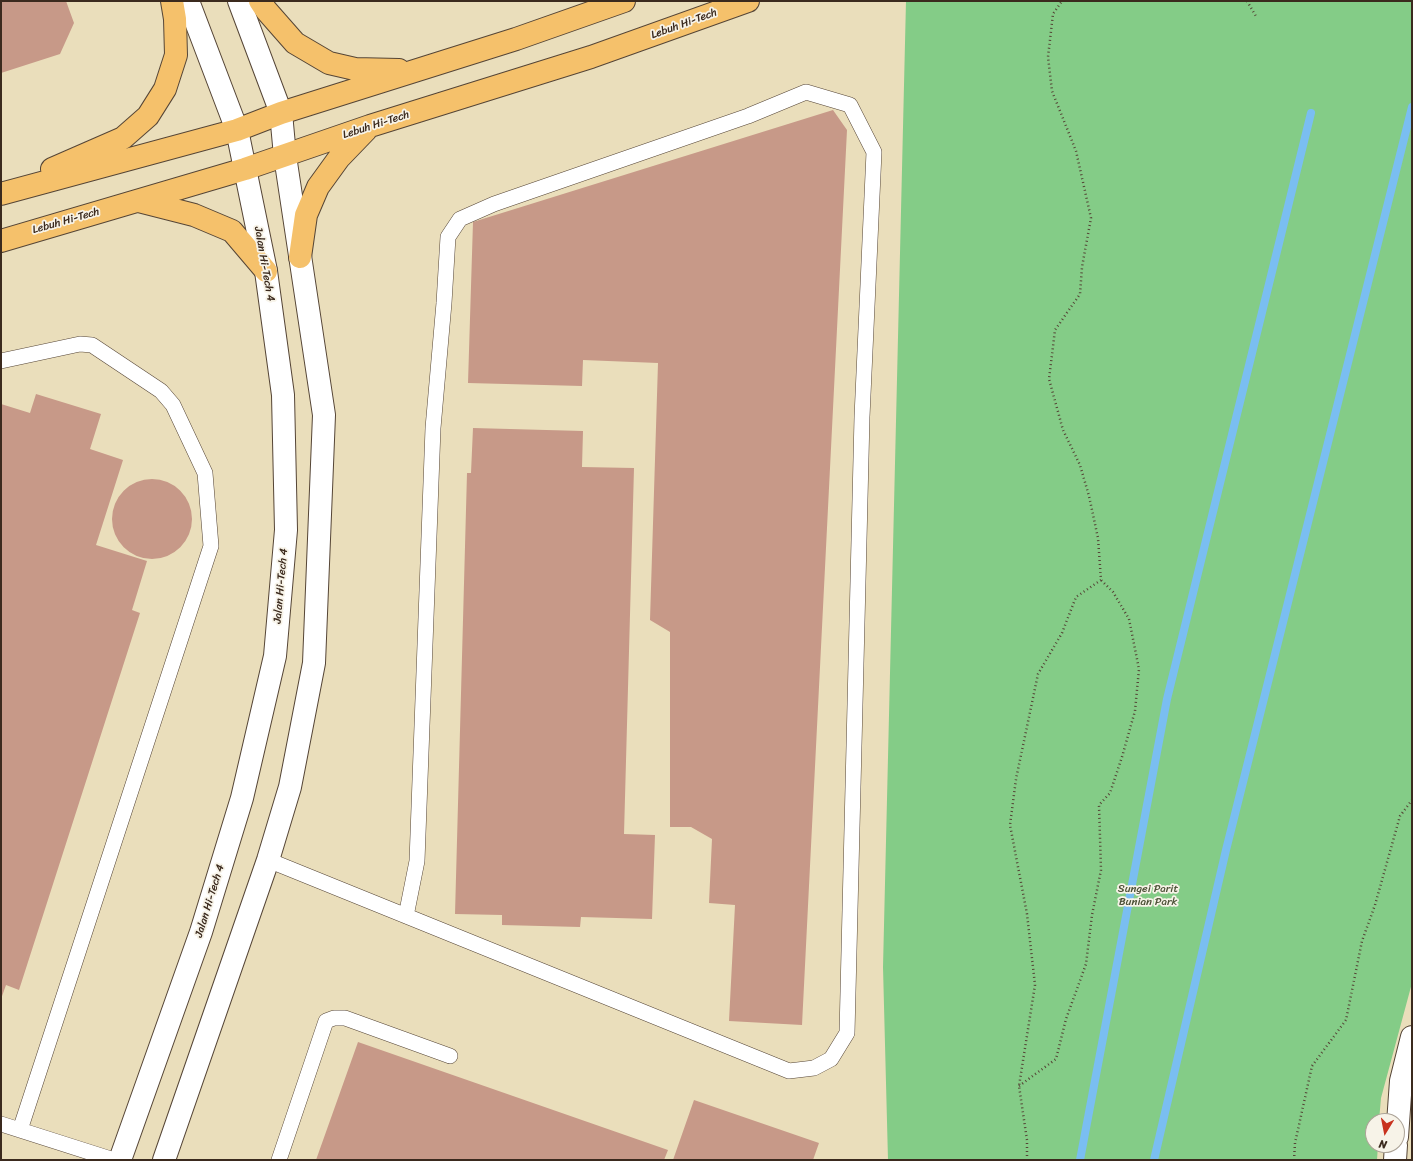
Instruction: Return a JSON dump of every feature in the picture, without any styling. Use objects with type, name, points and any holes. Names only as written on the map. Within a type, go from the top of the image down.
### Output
[{"type":"main road","points":[[1,191],[123,138],[148,116],[165,89],[176,54],[175,19],[172,1]]},
{"type":"main road","points":[[260,1],[295,43],[328,63],[355,69],[415,71]]},
{"type":"main road","points":[[1,194],[237,130],[281,113],[516,39],[624,1]]},
{"type":"main road","name":"Lebuh Hi-Tech","points":[[1,241],[246,169],[370,126],[591,58],[748,1]]},
{"type":"main road","points":[[300,257],[306,215],[318,187],[339,158],[370,126]]},
{"type":"main road","points":[[138,200],[194,215],[232,231],[266,271]]},
{"type":"street","name":"Jalan Hi-Tech 4","points":[[120,1160],[201,932],[242,798],[275,656],[286,530],[283,395],[266,271],[237,130],[188,1]]},
{"type":"street","points":[[164,1160],[268,860],[290,787],[314,663],[324,415],[285,156],[281,113],[239,1]]},
{"type":"street","points":[[1399,1113],[1401,1081],[1412,1037]]},
{"type":"lane","points":[[268,860],[406,916],[789,1071],[814,1068],[832,1059],[847,1033],[862,410],[874,152],[850,105],[806,92],[748,116],[494,204],[460,218],[448,237],[433,428],[417,861],[406,916]]},
{"type":"lane","points":[[1,361],[80,344],[92,345],[161,391],[173,405],[205,473],[211,546],[20,1130]]},
{"type":"lane","points":[[278,1160],[326,1021],[334,1018],[345,1018],[450,1056]]},
{"type":"lane","points":[[1,1124],[114,1160]]},
{"type":"path","points":[[1019,1086],[1056,1059],[1066,1018],[1086,964],[1092,915],[1101,870],[1099,805],[1110,792],[1122,757],[1135,711],[1139,670],[1129,620],[1113,592],[1101,580],[1098,538],[1089,496],[1080,465],[1062,430],[1049,379],[1055,330],[1080,294],[1082,267],[1091,218],[1076,151],[1052,91],[1048,57],[1054,14],[1062,1]]},
{"type":"path","points":[[1247,1],[1257,18]]},
{"type":"path","points":[[1027,1160],[1027,1140],[1019,1086],[1035,985],[1027,914],[1010,825],[1016,779],[1038,674],[1062,632],[1076,597],[1101,580]]},
{"type":"path","points":[[1294,1160],[1295,1143],[1312,1066],[1346,1020],[1362,941],[1375,905],[1400,816],[1412,800]]},
{"type":"green space","name":"Sungei Parit Bunian Park","points":[[906,1],[1412,1],[1412,983],[1381,1098],[1380,1113],[1365,1113],[1365,1153],[1377,1153],[1377,1160],[888,1160],[883,967]]},
{"type":"building","points":[[1,1],[66,1],[74,23],[60,54],[1,73]]},
{"type":"building","points":[[833,110],[847,130],[802,1025],[729,1021],[735,905],[709,903],[712,839],[691,827],[670,827],[670,632],[650,620],[658,363],[583,360],[582,386],[468,383],[473,222]]},
{"type":"building","points":[[36,394],[101,414],[90,449],[123,460],[96,545],[147,561],[132,610],[140,613],[19,990],[6,985],[1,999],[1,404],[30,413]]},
{"type":"building","points":[[473,428],[583,431],[582,467],[634,468],[624,834],[655,835],[652,919],[581,917],[580,927],[502,925],[502,915],[455,914],[467,473],[471,473]]},
{"type":"building","points":[[152,479],[167,482],[180,491],[189,504],[192,519],[189,534],[180,547],[167,556],[152,559],[137,556],[124,547],[115,534],[112,519],[115,504],[124,491],[137,482]]},
{"type":"building","points":[[358,1042],[668,1150],[664,1160],[316,1160]]},
{"type":"building","points":[[694,1100],[819,1143],[813,1160],[673,1160]]},
{"type":"waterway","points":[[1154,1160],[1226,850],[1412,107]]},
{"type":"waterway","points":[[1080,1160],[1167,699],[1311,113]]}]
